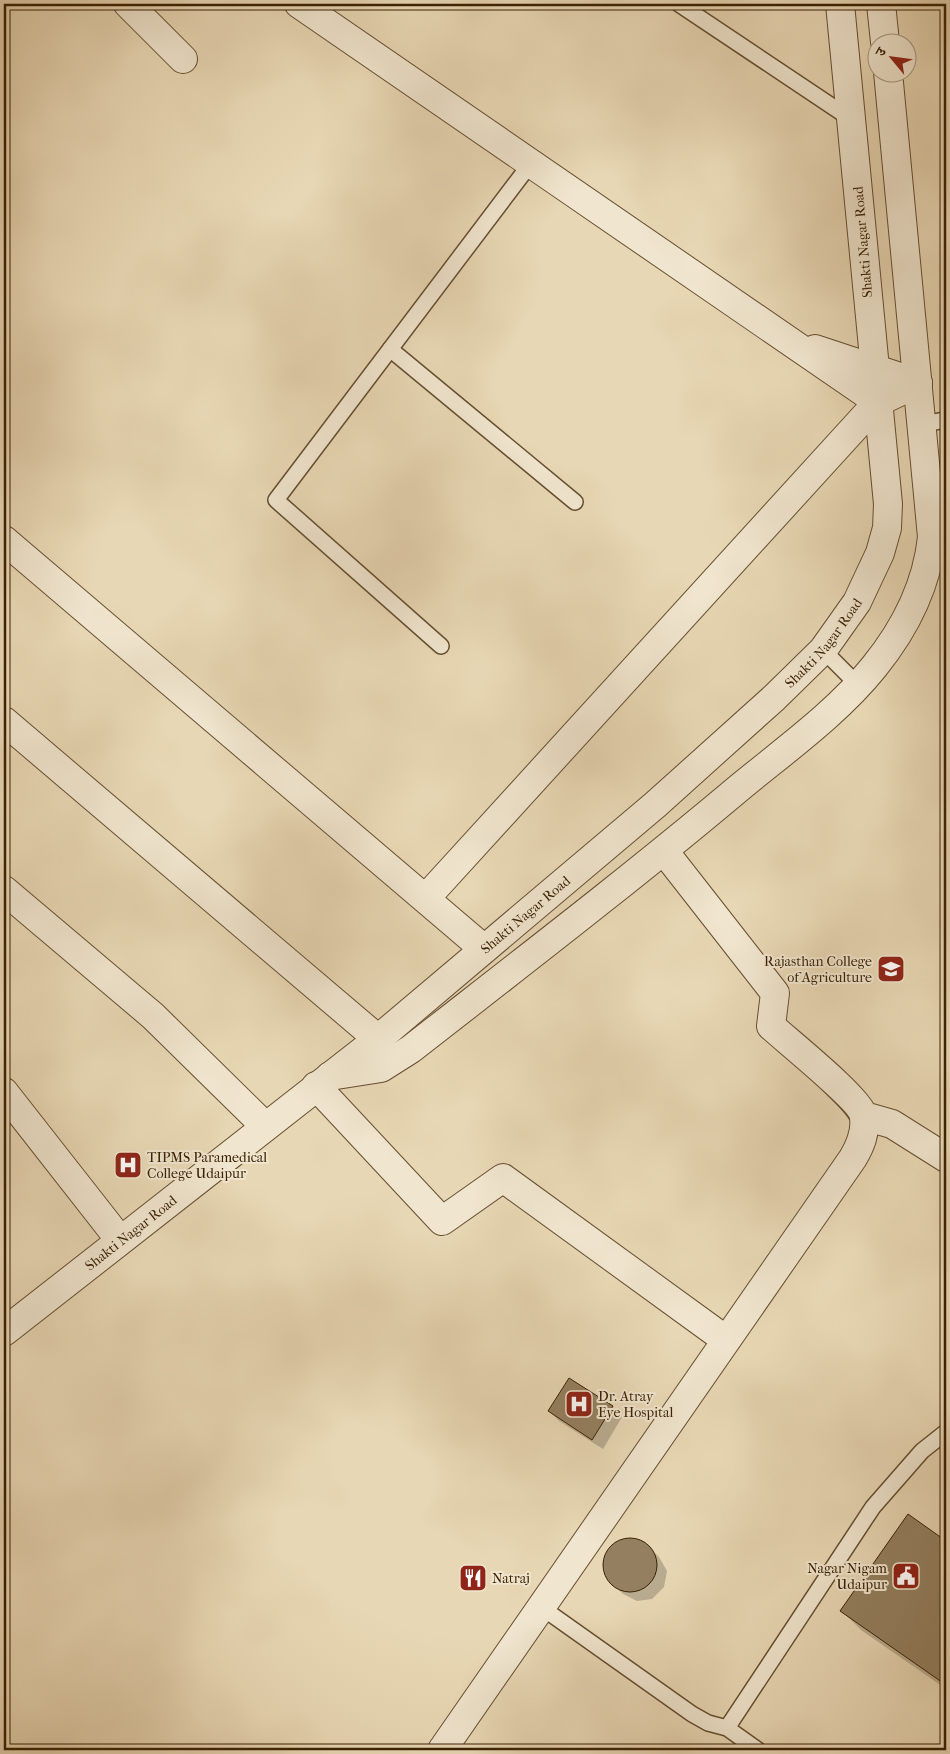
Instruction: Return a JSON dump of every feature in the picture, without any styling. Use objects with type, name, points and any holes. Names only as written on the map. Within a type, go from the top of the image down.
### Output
[{"type":"street","points":[[128,4],[183,59]]},
{"type":"street","points":[[299,4],[878,402]]},
{"type":"street","name":"Shakti Nagar Road","points":[[4,1332],[378,1039],[655,805],[774,698],[823,650],[857,602],[872,573],[887,528],[888,504],[840,4]]},
{"type":"street","points":[[881,4],[884,32]]},
{"type":"street","points":[[726,1340],[503,1178],[442,1221],[323,1081],[368,1071],[393,1062],[664,851],[858,685],[900,630],[927,570],[932,537],[934,422],[918,383],[889,82]]},
{"type":"street","points":[[788,340],[918,383]]},
{"type":"street","points":[[425,899],[878,402],[918,383]]},
{"type":"street","points":[[4,540],[484,950]]},
{"type":"street","points":[[4,721],[378,1039]]},
{"type":"street","points":[[442,1750],[853,1158],[861,1143],[864,1116],[852,1098],[771,1026],[775,993],[664,851]]},
{"type":"street","points":[[4,890],[153,1016],[265,1126]]},
{"type":"street","points":[[4,1092],[120,1240]]},
{"type":"street","points":[[864,1116],[892,1124],[946,1158]]},
{"type":"lane","points":[[679,4],[851,118]]},
{"type":"lane","points":[[441,646],[276,500],[531,163]]},
{"type":"lane","points":[[390,349],[574,502]]},
{"type":"lane","points":[[823,650],[858,685]]},
{"type":"lane","points":[[727,1728],[873,1507],[895,1479],[922,1451],[946,1432]]},
{"type":"lane","points":[[541,1607],[692,1714],[708,1723],[727,1728],[758,1750]]},
{"type":"building","points":[[569,1378],[613,1406],[592,1440],[548,1411]]},
{"type":"building","name":"Nagar Nigam Udaipur","points":[[908,1514],[946,1541],[946,1685],[840,1611]]},
{"type":"building","points":[[630,1538],[640,1540],[649,1546],[655,1555],[657,1565],[655,1575],[649,1584],[640,1590],[630,1592],[620,1590],[611,1584],[605,1575],[603,1565],[605,1555],[611,1546],[620,1540]]},
{"type":"place","name":"Rajasthan College of Agriculture","points":[[891,969]]},
{"type":"place","name":"TIPMS Paramedical College Udaipur","points":[[128,1165]]},
{"type":"place","name":"Dr. Atray Eye Hospital","points":[[579,1404]]},
{"type":"place","name":"Nagar Nigam Udaipur","points":[[906,1576]]},
{"type":"place","name":"Natraj","points":[[473,1578]]}]
